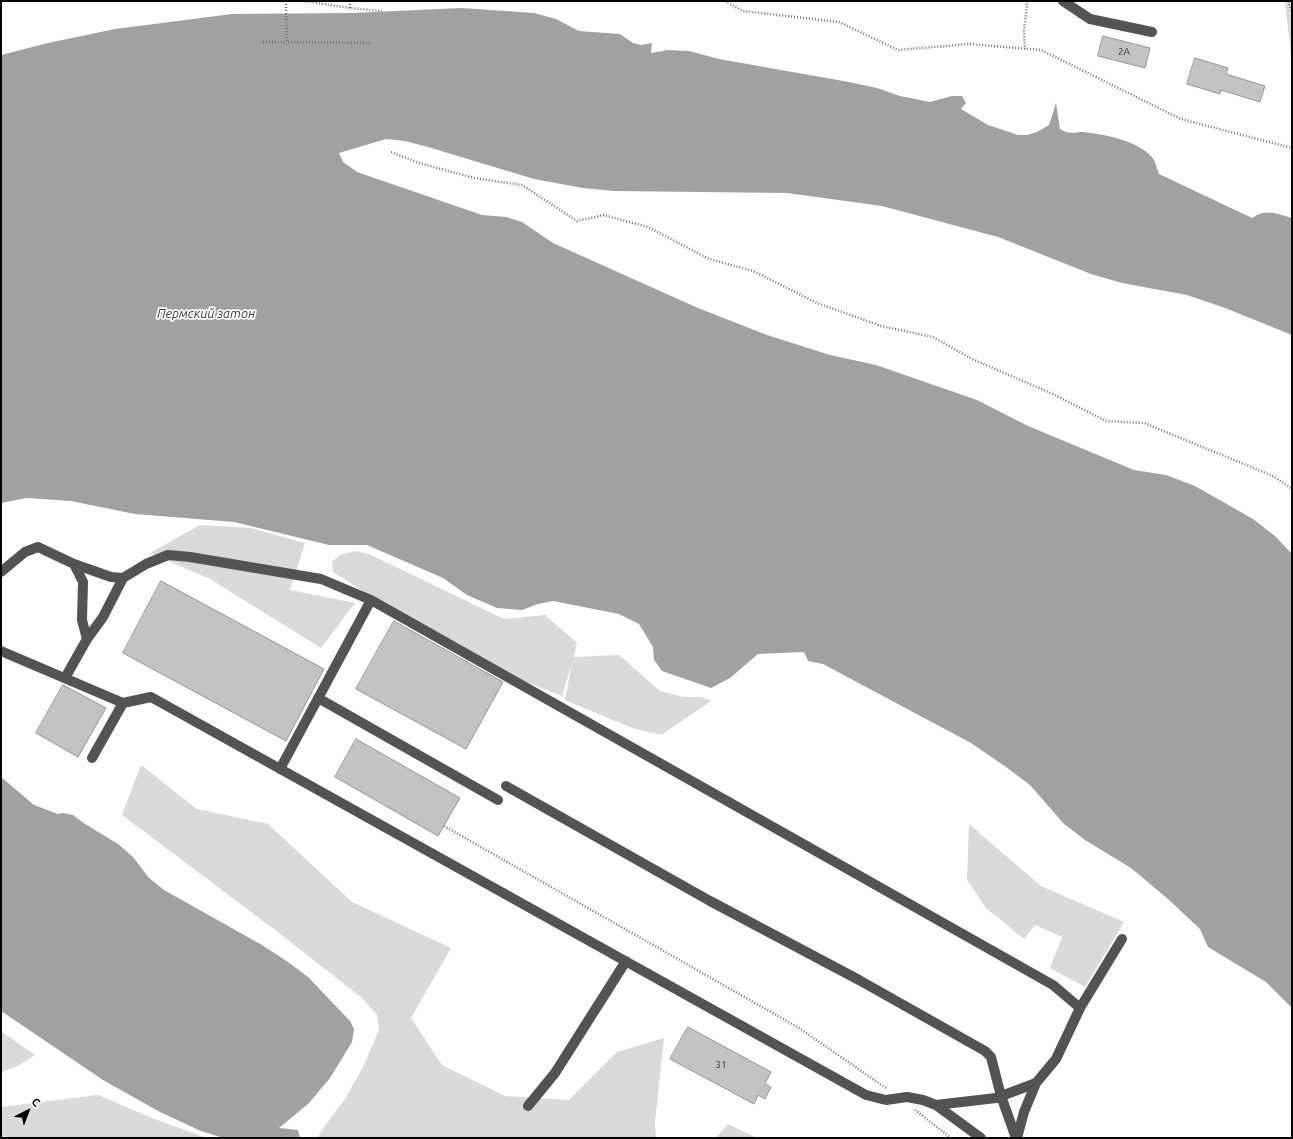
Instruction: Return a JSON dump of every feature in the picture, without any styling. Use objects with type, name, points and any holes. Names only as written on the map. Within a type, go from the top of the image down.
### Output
[{"type":"lane","points":[[1063,1],[1090,18],[1152,32]]},
{"type":"lane","points":[[1,572],[25,552],[38,547],[74,564],[111,577],[123,578]]},
{"type":"lane","points":[[65,678],[87,639],[103,617],[123,578],[146,564],[168,555],[190,557],[320,579],[371,600],[1046,981],[1080,1008]]},
{"type":"lane","points":[[74,564],[83,582],[82,620],[87,639]]},
{"type":"lane","points":[[280,769],[371,600]]},
{"type":"lane","points":[[1,651],[122,703],[151,697],[866,1095],[886,1100],[899,1098],[923,1100],[936,1105],[981,1138]]},
{"type":"lane","points":[[318,698],[498,800]]},
{"type":"lane","points":[[92,758],[122,703]]},
{"type":"lane","points":[[506,786],[710,901],[859,980],[985,1051],[991,1057],[1001,1096],[1016,1138]]},
{"type":"lane","points":[[1016,1138],[1024,1112],[1036,1083],[1056,1059],[1080,1008],[1122,939]]},
{"type":"lane","points":[[528,1106],[555,1073],[626,962]]},
{"type":"lane","points":[[936,1105],[1001,1096],[1036,1083]]},
{"type":"path","points":[[286,1],[286,42]]},
{"type":"path","points":[[304,1],[382,11]]},
{"type":"path","points":[[350,1],[350,8]]},
{"type":"path","points":[[725,1],[743,11],[839,22],[898,50],[969,44],[1041,50],[1181,119],[1292,148]]},
{"type":"path","points":[[1025,1],[1027,5],[1024,31],[1025,49]]},
{"type":"path","points":[[1288,1],[1292,12]]},
{"type":"path","points":[[263,42],[372,43]]},
{"type":"path","points":[[391,152],[419,163],[474,178],[522,186],[577,221],[604,215],[648,227],[709,259],[753,271],[817,303],[881,326],[933,337],[972,359],[1054,394],[1106,421],[1144,423],[1273,476],[1292,489]]},
{"type":"path","points":[[444,826],[799,1028],[899,1098],[951,1138]]},
{"type":"shaded area","points":[[1285,1],[1292,1],[1292,65]]},
{"type":"shaded area","points":[[200,525],[251,528],[305,543],[290,590],[355,603],[321,648],[210,579],[150,553]]},
{"type":"shaded area","points":[[355,551],[369,554],[504,619],[545,615],[577,643],[574,657],[619,655],[660,691],[684,697],[702,697],[711,701],[661,735],[632,728],[565,700],[572,663],[562,696],[475,662],[333,572],[332,562],[340,555]]},
{"type":"shaded area","points":[[141,765],[197,809],[268,824],[352,902],[451,948],[411,1018],[442,1065],[505,1096],[569,1100],[617,1052],[664,1038],[655,1122],[656,1138],[318,1138],[321,1131],[345,1099],[363,1067],[379,1030],[377,1015],[362,998],[279,933],[122,815]]},
{"type":"shaded area","points":[[969,824],[1041,886],[1124,922],[1085,987],[1050,968],[1062,937],[1035,925],[1024,939],[986,908],[967,880]]},
{"type":"shaded area","points":[[1,1031],[35,1055],[16,1067],[1,1072]]},
{"type":"shaded area","points":[[98,1095],[152,1118],[207,1138],[1,1138],[1,1107]]},
{"type":"shaded area","points":[[728,1124],[757,1138],[716,1138]]},
{"type":"water","name":"Пермский затон","points":[[461,8],[534,13],[556,19],[579,31],[620,34],[633,43],[641,45],[652,43],[651,53],[668,50],[689,51],[719,59],[849,82],[877,88],[900,96],[930,102],[952,96],[962,96],[966,103],[961,109],[988,125],[1018,135],[1027,135],[1037,132],[1049,125],[1056,103],[1060,129],[1063,131],[1069,133],[1083,132],[1101,135],[1132,143],[1148,153],[1154,160],[1159,174],[1252,218],[1262,213],[1271,213],[1292,218],[1292,335],[1225,308],[1187,295],[1122,283],[1091,274],[998,237],[882,206],[787,193],[614,191],[583,188],[534,179],[428,147],[405,141],[386,139],[339,153],[343,162],[357,172],[482,215],[506,217],[522,222],[553,243],[698,308],[767,335],[830,355],[876,365],[977,400],[1028,426],[1134,470],[1166,475],[1195,486],[1253,519],[1275,536],[1292,554],[1292,1008],[1266,982],[1208,947],[1200,929],[1168,899],[1131,868],[1085,840],[1064,824],[1030,785],[1006,767],[971,743],[823,664],[808,661],[804,652],[758,654],[730,678],[711,688],[662,671],[654,660],[653,647],[639,624],[619,614],[553,601],[538,604],[522,610],[497,608],[467,595],[443,578],[367,545],[329,545],[234,522],[135,514],[71,501],[27,498],[1,503],[1,55],[48,43],[115,29],[232,14],[352,13]]},
{"type":"water","points":[[1,777],[34,805],[58,814],[63,813],[73,815],[118,844],[133,857],[149,878],[164,890],[262,945],[288,962],[308,977],[350,1021],[354,1029],[352,1042],[330,1078],[309,1103],[279,1128],[298,1130],[300,1138],[223,1138],[201,1131],[160,1112],[103,1080],[1,1011]]},
{"type":"building","points":[[1103,36],[1150,48],[1145,68],[1098,56]]},
{"type":"building","points":[[1195,58],[1228,68],[1226,74],[1265,86],[1260,102],[1221,90],[1220,94],[1187,84]]},
{"type":"building","points":[[161,581],[324,669],[286,741],[123,653]]},
{"type":"building","points":[[394,621],[503,682],[466,749],[356,689]]},
{"type":"building","points":[[63,685],[106,708],[78,757],[36,733]]},
{"type":"building","points":[[356,739],[460,798],[438,836],[335,777]]},
{"type":"building","points":[[688,1027],[771,1072],[765,1084],[771,1087],[765,1099],[758,1095],[754,1104],[670,1059]]}]
